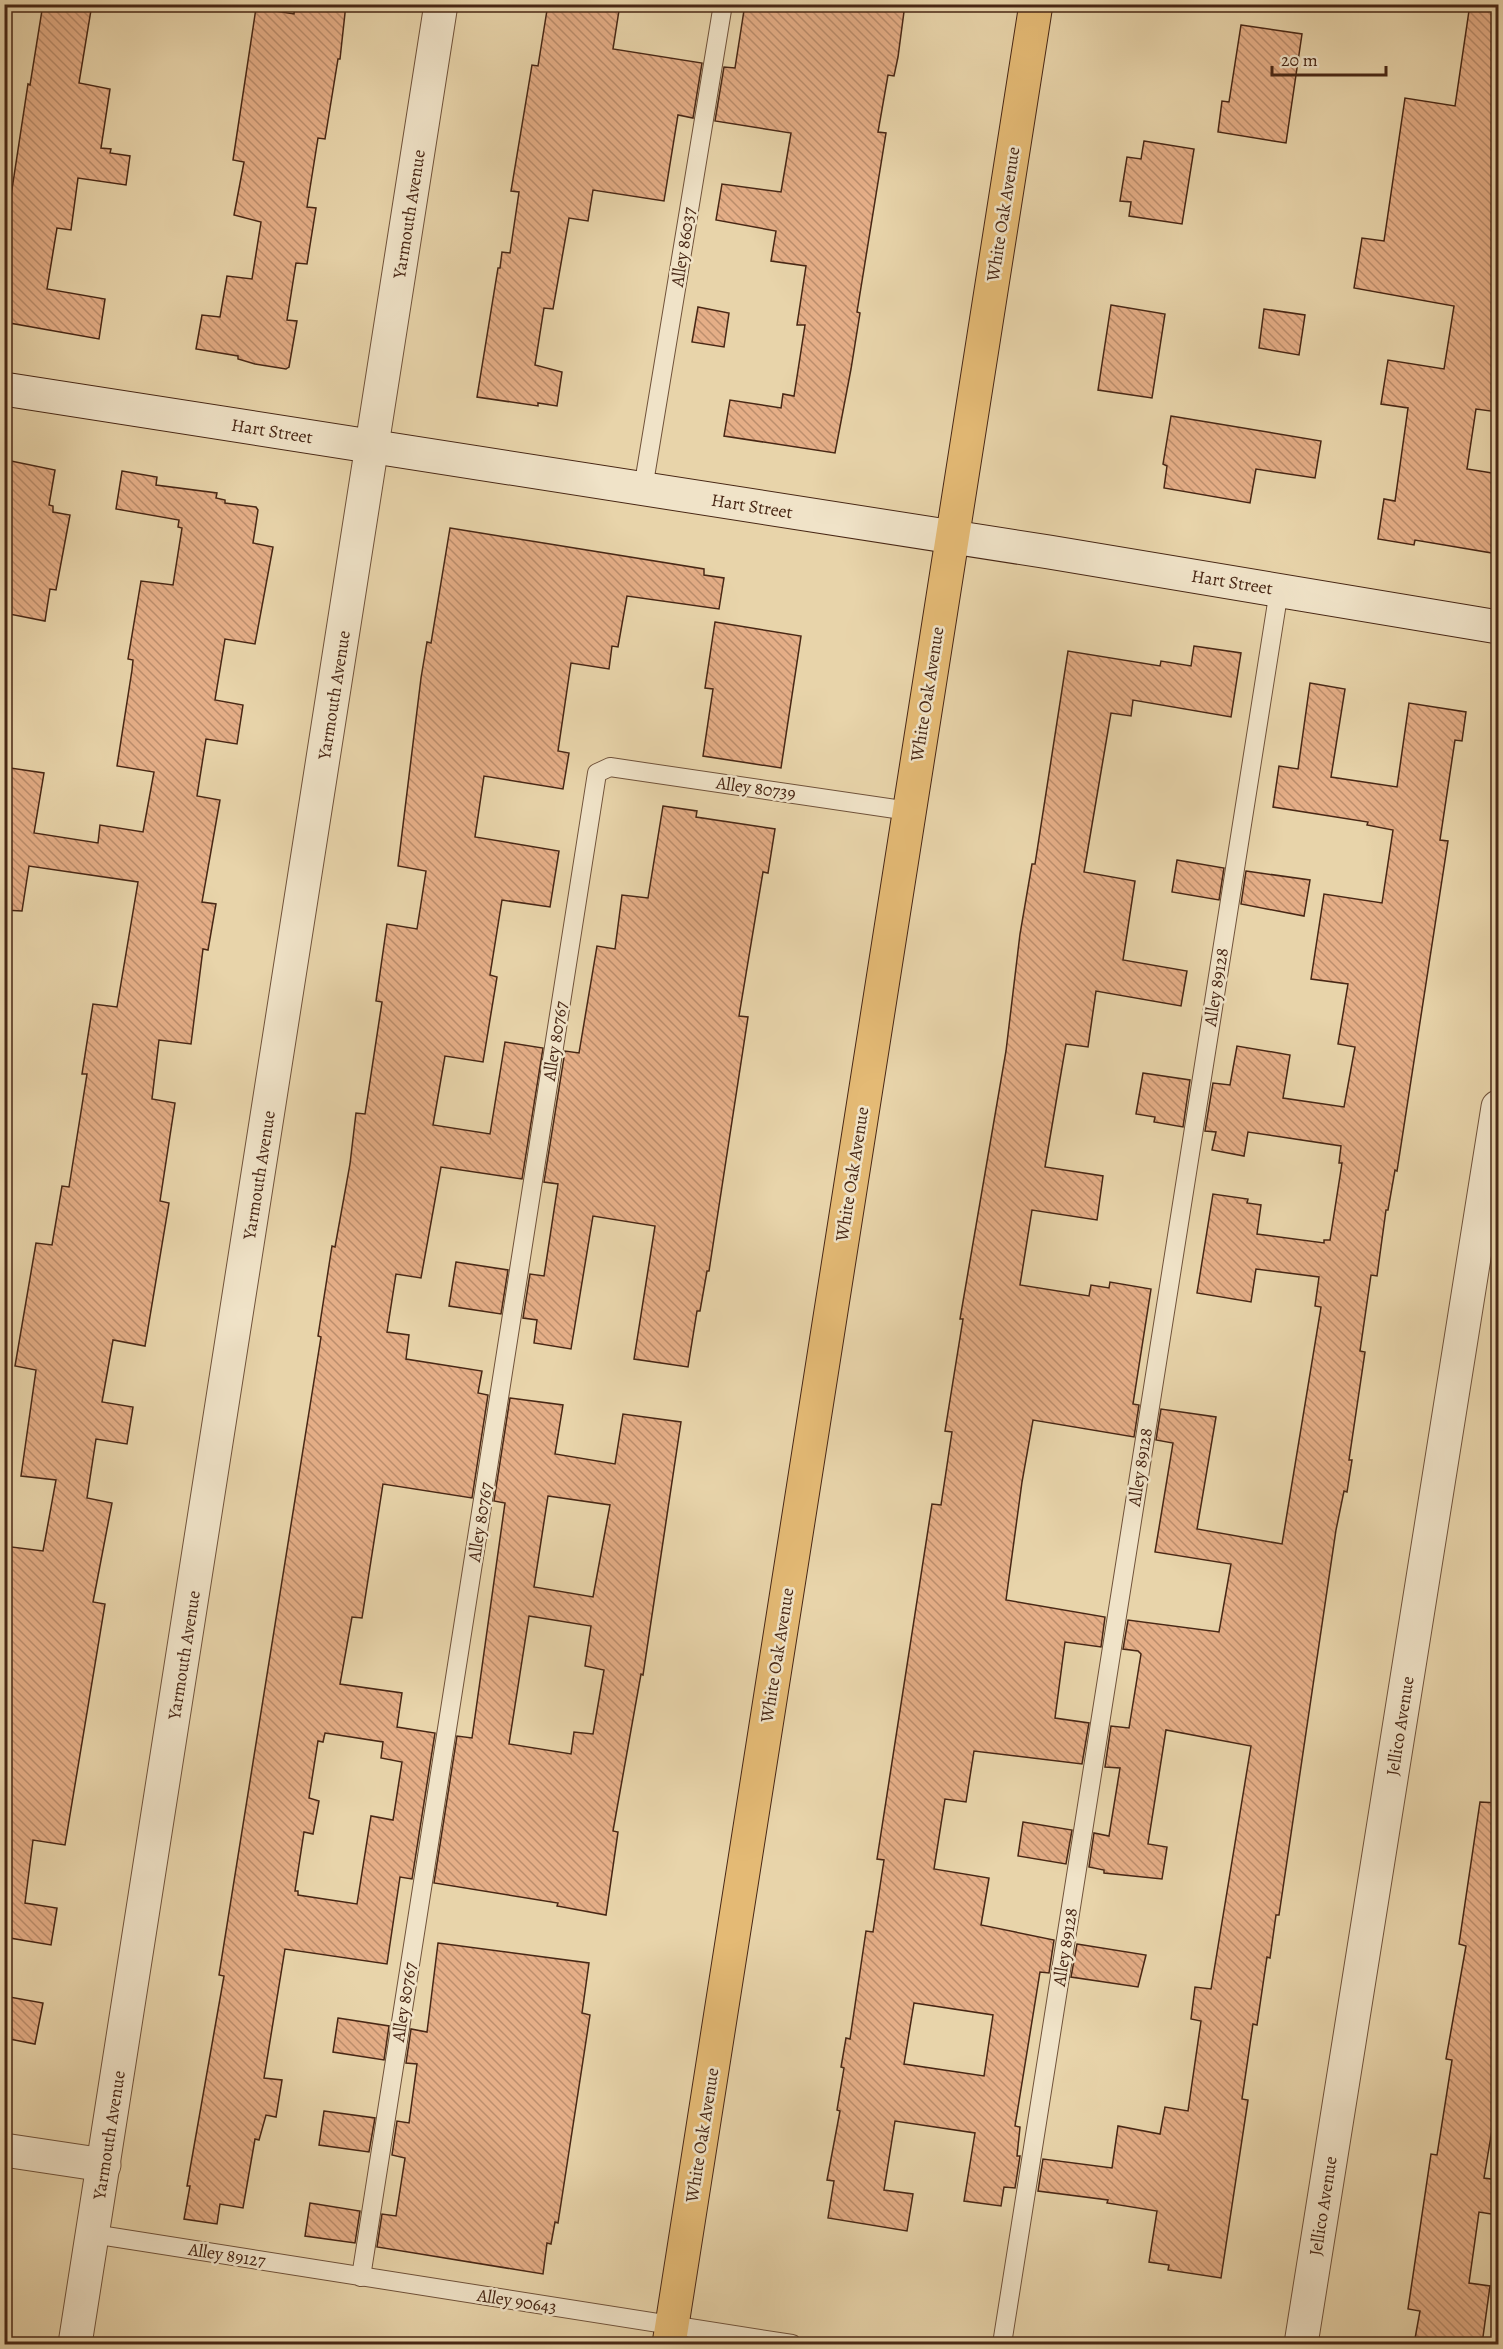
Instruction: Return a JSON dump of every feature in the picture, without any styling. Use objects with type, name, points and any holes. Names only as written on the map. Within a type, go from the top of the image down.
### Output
[{"type":"main road","name":"White Oak Avenue","points":[[670,2335],[1036,4]]},
{"type":"street","name":"Yarmouth Avenue","points":[[75,2344],[441,4]]},
{"type":"street","name":"Hart Street","points":[[4,389],[1279,590],[1498,627]]},
{"type":"street","name":"Jellico Avenue","points":[[1301,2344],[1498,1107]]},
{"type":"street","points":[[4,2150],[104,2165]]},
{"type":"lane","name":"Alley 86037","points":[[643,489],[723,4]]},
{"type":"lane","name":"Alley 89128","points":[[1002,2344],[1279,590]]},
{"type":"lane","name":"Alley 80739","points":[[604,770],[610,767],[909,811]]},
{"type":"lane","name":"Alley 80767","points":[[361,2277],[595,785],[597,773],[604,770]]},
{"type":"lane","name":"Alley 89127","points":[[93,2234],[361,2277]]},
{"type":"lane","name":"Alley 90643","points":[[361,2277],[670,2335],[792,2344]]},
{"type":"building","points":[[43,4],[92,4],[79,83],[110,89],[101,148],[111,149],[110,153],[130,156],[126,185],[78,178],[71,230],[57,228],[47,289],[105,299],[99,339],[4,322],[4,242],[28,84],[30,85]]},
{"type":"building","points":[[295,4],[346,4],[340,59],[338,59],[325,139],[318,138],[307,207],[316,208],[307,264],[296,263],[287,320],[297,321],[289,367],[286,369],[255,364],[238,359],[238,356],[196,349],[202,315],[220,317],[227,276],[252,279],[261,222],[234,215],[244,162],[233,160],[256,8],[294,14]]},
{"type":"building","points":[[548,4],[620,4],[613,49],[702,63],[693,118],[678,115],[664,201],[593,190],[588,221],[569,218],[553,309],[544,308],[535,365],[562,372],[557,406],[538,403],[538,406],[477,397],[498,268],[500,268],[502,252],[510,253],[519,192],[511,191],[532,65],[538,66]]},
{"type":"building","points":[[745,4],[905,4],[894,76],[888,75],[878,132],[886,133],[857,312],[860,313],[835,453],[724,436],[730,400],[781,408],[783,394],[794,396],[805,325],[797,325],[806,266],[771,261],[776,231],[716,220],[722,184],[781,192],[791,133],[715,121],[724,67],[735,68]]},
{"type":"building","points":[[1470,4],[1498,4],[1498,412],[1476,409],[1467,469],[1498,474],[1498,554],[1415,540],[1414,545],[1378,539],[1384,499],[1395,501],[1408,408],[1381,404],[1388,360],[1444,369],[1454,306],[1354,288],[1362,238],[1384,241],[1405,98],[1455,106]]},
{"type":"building","points":[[1241,25],[1302,34],[1286,143],[1218,132],[1222,101],[1229,102]]},
{"type":"building","points":[[1144,141],[1194,149],[1182,224],[1129,216],[1131,202],[1120,201],[1127,157],[1141,159]]},
{"type":"building","points":[[1111,305],[1165,314],[1152,398],[1098,390]]},
{"type":"building","points":[[698,307],[729,313],[724,347],[692,342]]},
{"type":"building","points":[[1264,309],[1305,315],[1299,355],[1259,348]]},
{"type":"building","points":[[1171,416],[1321,441],[1315,478],[1256,469],[1250,503],[1164,488],[1167,466],[1163,464]]},
{"type":"building","points":[[11,461],[55,470],[49,505],[53,506],[53,512],[70,515],[56,590],[50,589],[45,621],[4,613],[4,469],[9,469]]},
{"type":"building","points":[[122,471],[157,477],[156,485],[217,493],[216,498],[225,500],[225,503],[256,507],[258,510],[253,543],[273,547],[255,644],[225,639],[215,700],[243,705],[237,744],[206,739],[197,796],[220,800],[202,902],[216,904],[208,950],[203,949],[191,1044],[159,1040],[152,1099],[175,1103],[160,1201],[169,1203],[145,1346],[113,1340],[102,1402],[133,1407],[127,1444],[96,1439],[87,1498],[112,1503],[93,1602],[105,1604],[65,1845],[33,1840],[25,1903],[57,1908],[51,1945],[4,1937],[4,1610],[9,1581],[4,1581],[4,1546],[43,1551],[56,1480],[21,1476],[36,1370],[15,1366],[36,1243],[52,1245],[62,1186],[69,1187],[87,1074],[82,1074],[93,1004],[117,1007],[138,882],[29,866],[22,911],[4,910],[4,767],[44,773],[34,833],[98,843],[100,825],[143,832],[154,772],[117,766],[132,670],[133,660],[128,659],[141,581],[173,585],[182,528],[178,527],[179,520],[116,509]]},
{"type":"building","points":[[450,528],[704,569],[704,575],[724,578],[719,609],[627,596],[618,647],[612,646],[609,669],[571,663],[558,751],[569,753],[563,789],[484,776],[475,837],[559,851],[550,907],[502,900],[490,975],[497,977],[483,1062],[445,1056],[433,1125],[490,1134],[505,1042],[543,1048],[522,1179],[441,1167],[421,1278],[396,1274],[387,1332],[409,1335],[406,1359],[482,1371],[478,1393],[488,1395],[472,1498],[383,1484],[362,1618],[352,1617],[340,1684],[402,1693],[397,1727],[435,1733],[412,1879],[400,1877],[387,1964],[285,1949],[264,2078],[282,2080],[276,2117],[266,2115],[259,2140],[255,2139],[243,2208],[220,2204],[217,2224],[184,2219],[190,2186],[187,2186],[224,1976],[219,1975],[321,1337],[318,1336],[332,1246],[335,1247],[350,1164],[356,1113],[365,1114],[382,1002],[376,1001],[387,924],[417,929],[426,871],[398,866],[421,678],[427,642],[431,643]],"holes":[[[325,1733],[383,1742],[381,1758],[402,1762],[393,1820],[371,1816],[357,1904],[298,1895],[298,1891],[295,1891],[304,1832],[313,1834],[319,1801],[309,1798],[318,1741],[323,1742]]]},
{"type":"building","points":[[715,622],[801,636],[781,768],[703,756],[713,689],[705,688]]},
{"type":"building","points":[[1194,646],[1241,653],[1231,717],[1133,700],[1131,716],[1111,713],[1084,872],[1135,881],[1123,960],[1187,971],[1181,1006],[1096,991],[1088,1047],[1066,1044],[1045,1167],[1103,1176],[1097,1220],[1032,1210],[1020,1285],[1089,1296],[1091,1285],[1109,1288],[1110,1282],[1151,1289],[1133,1404],[1139,1405],[1134,1437],[1033,1420],[1022,1482],[1006,1600],[1105,1617],[1101,1647],[1065,1642],[1055,1718],[1089,1723],[1082,1764],[974,1751],[966,1802],[945,1799],[934,1869],[989,1878],[981,1925],[1054,1940],[1049,1973],[1040,1972],[1015,2126],[1020,2127],[1017,2156],[1020,2156],[1015,2188],[1004,2187],[1001,2206],[964,2201],[975,2133],[895,2121],[884,2190],[913,2194],[907,2231],[828,2218],[834,2181],[827,2180],[840,2111],[837,2110],[844,2068],[841,2067],[846,2038],[850,2039],[866,1931],[873,1932],[884,1860],[877,1859],[932,1504],[941,1505],[952,1432],[945,1431],[963,1319],[960,1319],[1006,1051],[1020,934],[1032,864],[1035,864],[1068,651],[1160,666],[1161,661],[1191,666]],"holes":[[[914,2003],[993,2015],[984,2076],[904,2064]]]},
{"type":"building","points":[[1310,683],[1345,689],[1331,777],[1397,787],[1409,703],[1466,712],[1462,741],[1455,740],[1440,840],[1448,841],[1397,1171],[1395,1170],[1388,1210],[1386,1210],[1377,1276],[1371,1275],[1360,1351],[1365,1352],[1349,1460],[1352,1460],[1347,1492],[1344,1491],[1336,1530],[1279,1915],[1276,1915],[1270,1958],[1267,1957],[1257,2025],[1253,2024],[1242,2099],[1248,2100],[1221,2278],[1168,2270],[1169,2265],[1149,2262],[1157,2211],[1107,2203],[1108,2200],[1038,2191],[1043,2159],[1112,2168],[1118,2126],[1160,2134],[1165,2107],[1188,2111],[1201,2021],[1191,2019],[1195,1987],[1211,1989],[1251,1746],[1166,1730],[1148,1844],[1167,1847],[1162,1879],[1104,1873],[1104,1870],[1089,1867],[1094,1833],[1109,1836],[1120,1768],[1105,1767],[1111,1726],[1129,1728],[1141,1654],[1138,1651],[1123,1649],[1128,1620],[1219,1632],[1231,1564],[1155,1552],[1173,1443],[1156,1440],[1161,1409],[1216,1417],[1197,1529],[1282,1544],[1321,1307],[1315,1306],[1319,1277],[1256,1269],[1251,1302],[1197,1293],[1213,1194],[1248,1199],[1247,1203],[1261,1205],[1257,1234],[1324,1243],[1324,1240],[1330,1240],[1342,1163],[1339,1163],[1341,1146],[1248,1132],[1244,1156],[1212,1150],[1216,1132],[1205,1131],[1213,1083],[1230,1085],[1237,1046],[1290,1055],[1283,1098],[1344,1107],[1355,1047],[1338,1044],[1348,984],[1311,979],[1324,894],[1382,903],[1393,830],[1367,825],[1368,822],[1273,807],[1279,766],[1298,769]]},
{"type":"building","points":[[663,806],[697,811],[696,817],[775,829],[768,873],[763,872],[739,1016],[748,1017],[709,1271],[707,1271],[700,1311],[697,1311],[688,1367],[634,1359],[655,1226],[593,1216],[571,1349],[534,1343],[537,1320],[523,1318],[530,1274],[544,1276],[558,1184],[544,1182],[565,1051],[579,1053],[597,946],[615,949],[622,895],[648,898]]},
{"type":"building","points":[[1177,860],[1224,868],[1219,900],[1172,892]]},
{"type":"building","points":[[1246,871],[1310,880],[1304,916],[1241,904]]},
{"type":"building","points":[[1143,1073],[1190,1080],[1183,1127],[1154,1122],[1155,1117],[1136,1114]]},
{"type":"building","points":[[456,1262],[508,1270],[501,1314],[449,1306]]},
{"type":"building","points":[[510,1398],[563,1405],[555,1454],[615,1464],[623,1414],[681,1422],[643,1675],[641,1674],[613,1831],[618,1832],[606,1915],[557,1906],[558,1903],[434,1883],[457,1736],[472,1738],[505,1503],[494,1501]],"holes":[[[548,1496],[610,1505],[593,1597],[534,1587]],[[529,1616],[591,1626],[585,1666],[604,1670],[593,1734],[574,1732],[571,1754],[509,1744]]]},
{"type":"building","points":[[1480,1802],[1498,1803],[1498,2106],[1496,2106],[1484,2178],[1498,2180],[1498,2215],[1479,2212],[1469,2283],[1490,2286],[1482,2344],[1414,2344],[1420,2311],[1408,2309],[1431,2154],[1437,2155],[1452,2060],[1446,2059],[1466,1946],[1459,1944]]},
{"type":"building","points":[[1023,1822],[1072,1830],[1066,1864],[1018,1856]]},
{"type":"building","points":[[438,1943],[589,1963],[582,2013],[590,2015],[558,2223],[555,2222],[551,2244],[547,2243],[543,2274],[377,2247],[382,2214],[396,2216],[405,2158],[392,2155],[397,2121],[409,2123],[417,2064],[406,2063],[411,2029],[427,2032]]},
{"type":"building","points":[[1077,1944],[1146,1955],[1138,1987],[1071,1977]]},
{"type":"building","points":[[4,1996],[43,2003],[35,2044],[4,2038]]},
{"type":"building","points":[[338,2018],[389,2026],[384,2060],[333,2052]]},
{"type":"building","points":[[324,2111],[375,2118],[369,2152],[319,2145]]},
{"type":"building","points":[[310,2203],[360,2211],[355,2243],[305,2236]]}]
